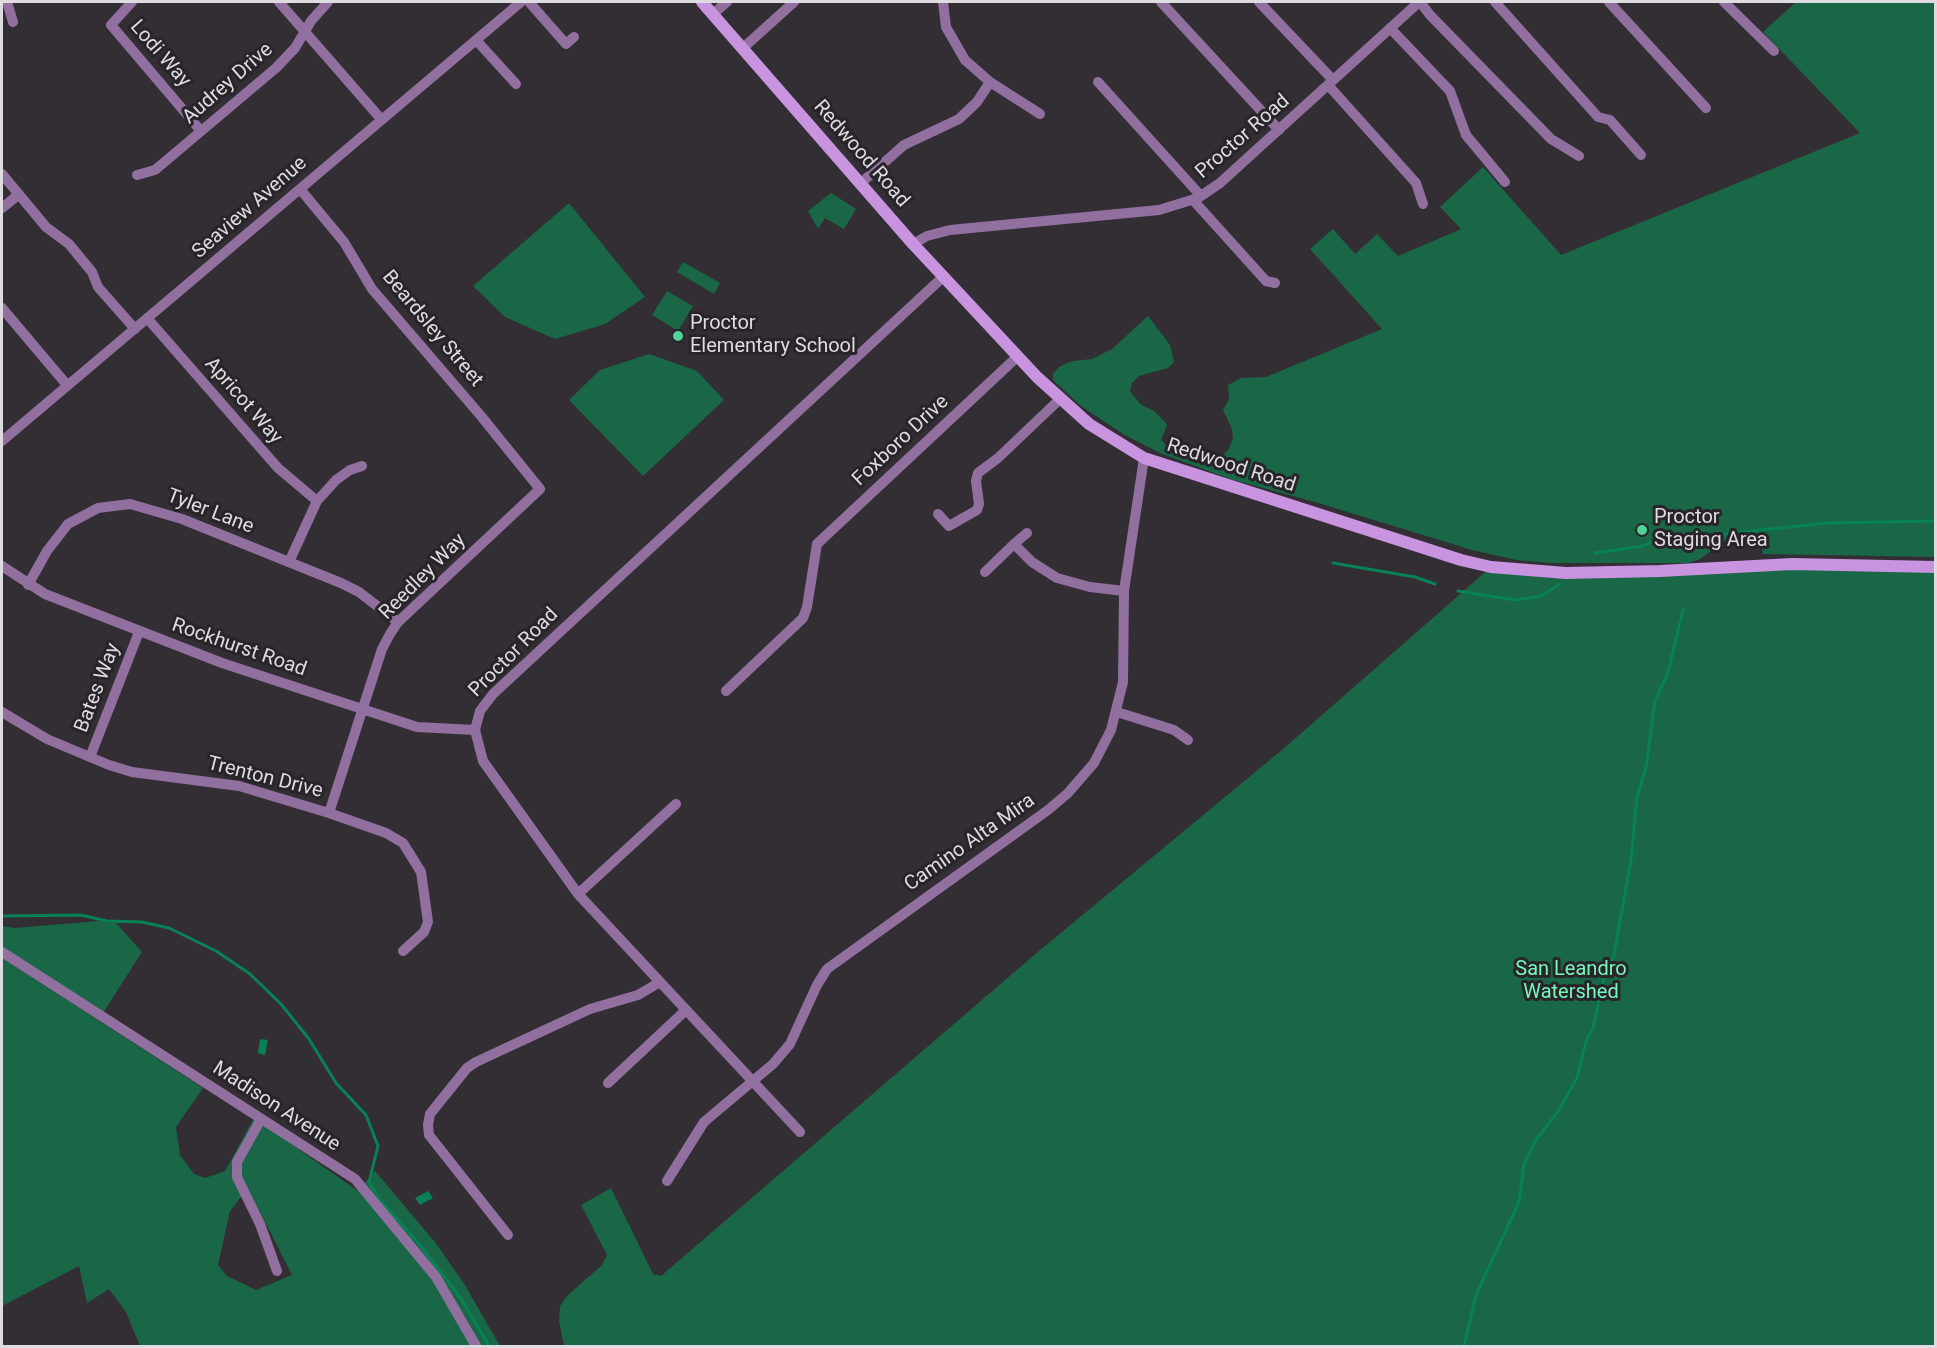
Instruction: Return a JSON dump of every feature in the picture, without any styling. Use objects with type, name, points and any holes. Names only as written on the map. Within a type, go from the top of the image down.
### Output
[{"type":"main road","name":"Redwood Road","points":[[702,2],[913,244],[1017,357],[1060,399],[1102,433],[1144,458],[1461,560],[1491,567],[1566,573],[1660,572],[1792,564],[1935,567]]},
{"type":"street","points":[[7,2],[13,22]]},
{"type":"street","name":"Lodi Way","points":[[132,2],[111,26],[201,131]]},
{"type":"street","points":[[279,2],[381,118]]},
{"type":"street","name":"Audrey Drive","points":[[136,175],[155,170],[286,59],[328,2]]},
{"type":"street","name":"Seaview Avenue","points":[[2,441],[381,118],[521,2]]},
{"type":"street","points":[[529,2],[566,44],[574,38]]},
{"type":"street","points":[[713,14],[728,2]]},
{"type":"street","points":[[743,48],[794,2]]},
{"type":"street","points":[[943,2],[945,21],[954,44],[970,66],[990,82],[1040,114]]},
{"type":"street","points":[[1161,2],[1279,130]]},
{"type":"street","points":[[1259,2],[1416,183],[1423,204]]},
{"type":"street","points":[[1420,2],[1551,139],[1579,156]]},
{"type":"street","name":"Proctor Road","points":[[913,244],[929,235],[950,230],[1151,211],[1197,198],[1220,183],[1420,2]]},
{"type":"street","points":[[1495,2],[1598,117],[1610,120],[1641,155]]},
{"type":"street","points":[[1609,2],[1706,108]]},
{"type":"street","points":[[1724,2],[1774,51]]},
{"type":"street","points":[[1390,28],[1450,91],[1466,135],[1505,182]]},
{"type":"street","points":[[476,40],[516,84]]},
{"type":"street","points":[[861,183],[904,145],[951,124],[965,114],[990,82]]},
{"type":"street","points":[[1098,82],[1266,281],[1275,283]]},
{"type":"street","points":[[2,174],[46,227],[69,244],[92,272],[98,287],[135,329]]},
{"type":"street","name":"Beardsley Street","points":[[300,189],[344,242],[372,289],[540,489]]},
{"type":"street","points":[[2,208],[18,195]]},
{"type":"street","name":"Proctor Road","points":[[800,1132],[578,894],[483,761],[475,730],[480,711],[493,694],[943,277]]},
{"type":"street","points":[[2,308],[67,385]]},
{"type":"street","name":"Apricot Way","points":[[147,318],[278,468],[316,501]]},
{"type":"street","name":"Foxboro Drive","points":[[726,691],[803,618],[817,544],[1017,357]]},
{"type":"street","points":[[938,514],[949,526],[977,510],[980,504],[976,481],[978,473],[998,458],[1060,399]]},
{"type":"street","name":"Camino Alta Mira","points":[[667,1181],[704,1122],[754,1081],[790,1044],[817,985],[827,969],[1068,793],[1099,754],[1117,712],[1124,672],[1124,591],[1144,458]]},
{"type":"street","points":[[289,562],[316,501],[336,480],[350,470],[362,466]]},
{"type":"street","name":"Reedley Way","points":[[329,813],[382,650],[398,622],[540,489]]},
{"type":"street","name":"Tyler Lane","points":[[28,585],[52,544],[68,524],[98,508],[114,504],[146,506],[359,592],[398,622]]},
{"type":"street","points":[[985,572],[1027,533]]},
{"type":"street","points":[[1014,544],[1032,561],[1057,578],[1090,587],[1124,591]]},
{"type":"street","name":"Rockhurst Road","points":[[2,566],[28,585],[139,632],[251,674],[424,729],[475,730]]},
{"type":"street","name":"Bates Way","points":[[90,757],[139,632]]},
{"type":"street","name":"Trenton Drive","points":[[2,712],[47,740],[132,772],[239,786],[329,813],[386,833],[403,843],[421,872],[428,922],[424,932],[403,951]]},
{"type":"street","points":[[1117,712],[1174,730],[1188,740]]},
{"type":"street","points":[[578,894],[676,804]]},
{"type":"street","name":"Madison Avenue","points":[[2,952],[355,1179],[369,1192],[436,1277],[476,1347]]},
{"type":"street","points":[[508,1235],[429,1135],[430,1114],[467,1068],[476,1062],[590,1009],[638,995],[660,982]]},
{"type":"street","points":[[608,1083],[686,1010]]},
{"type":"street","points":[[261,1119],[237,1162],[237,1177],[260,1224],[277,1271]]},
{"type":"green space","points":[[1796,2],[1935,2],[1935,557],[1763,554],[1760,541],[1752,536],[1727,539],[1700,559],[1689,563],[1552,563],[1516,560],[1472,550],[1315,502],[1230,479],[1160,453],[1123,434],[1081,406],[1053,380],[1053,374],[1059,367],[1072,361],[1092,359],[1112,349],[1148,316],[1170,345],[1174,362],[1168,368],[1139,376],[1132,383],[1130,391],[1140,404],[1154,411],[1165,422],[1167,425],[1161,440],[1170,449],[1205,460],[1218,460],[1228,450],[1233,439],[1232,429],[1223,410],[1229,399],[1228,385],[1241,378],[1266,377],[1382,329],[1310,249],[1333,229],[1355,254],[1377,234],[1398,256],[1461,229],[1440,207],[1483,167],[1561,255],[1860,133],[1763,32]]},
{"type":"green space","points":[[831,193],[856,209],[844,229],[825,218],[818,229],[808,211]]},
{"type":"green space","points":[[569,203],[645,297],[605,324],[555,339],[505,317],[473,286]]},
{"type":"green space","points":[[683,262],[720,283],[714,294],[677,272]]},
{"type":"green space","points":[[667,291],[693,306],[678,331],[652,315]]},
{"type":"green space","points":[[649,354],[697,371],[724,400],[643,476],[569,400],[600,370]]},
{"type":"green space","name":"San Leandro Watershed","points":[[1491,567],[1566,573],[1935,567],[1935,1346],[564,1346],[559,1321],[560,1306],[568,1295],[602,1265],[607,1255],[581,1205],[611,1188],[653,1274],[661,1276],[1033,956],[1283,749]]},
{"type":"green space","points":[[99,921],[116,923],[142,952],[103,1013],[2,947],[2,926],[15,928]]},
{"type":"green space","points":[[2,958],[203,1088],[176,1127],[180,1155],[194,1174],[205,1178],[225,1171],[254,1118],[358,1191],[375,1171],[435,1242],[465,1285],[500,1346],[140,1346],[126,1312],[109,1289],[87,1303],[79,1266],[2,1306]],"holes":[[[248,1188],[292,1275],[256,1290],[227,1276],[218,1265],[230,1211]]]},
{"type":"shaded area","points":[[260,1039],[268,1040],[265,1055],[258,1053]]},
{"type":"shaded area","points":[[428,1191],[433,1198],[420,1205],[415,1198]]},
{"type":"waterway","points":[[1595,553],[1643,546],[1662,537],[1705,536],[1827,523],[1936,521]]},
{"type":"waterway","points":[[1333,563],[1415,577],[1435,584]]},
{"type":"waterway","points":[[1458,591],[1515,600],[1541,596],[1560,584]]},
{"type":"waterway","points":[[1464,1346],[1476,1295],[1519,1202],[1524,1164],[1536,1140],[1557,1113],[1577,1078],[1586,1041],[1593,1028],[1604,977],[1614,955],[1631,860],[1637,797],[1646,767],[1655,701],[1668,672],[1683,610]]},
{"type":"waterway","points":[[2,916],[81,915],[107,921],[142,922],[169,928],[216,951],[250,974],[281,1004],[309,1039],[336,1083],[366,1115],[378,1146],[369,1182],[381,1201],[419,1244],[462,1300],[489,1346]]},
{"type":"place","name":"Proctor Elementary School","points":[[678,336]]},
{"type":"place","name":"Proctor Staging Area","points":[[1642,530]]}]
